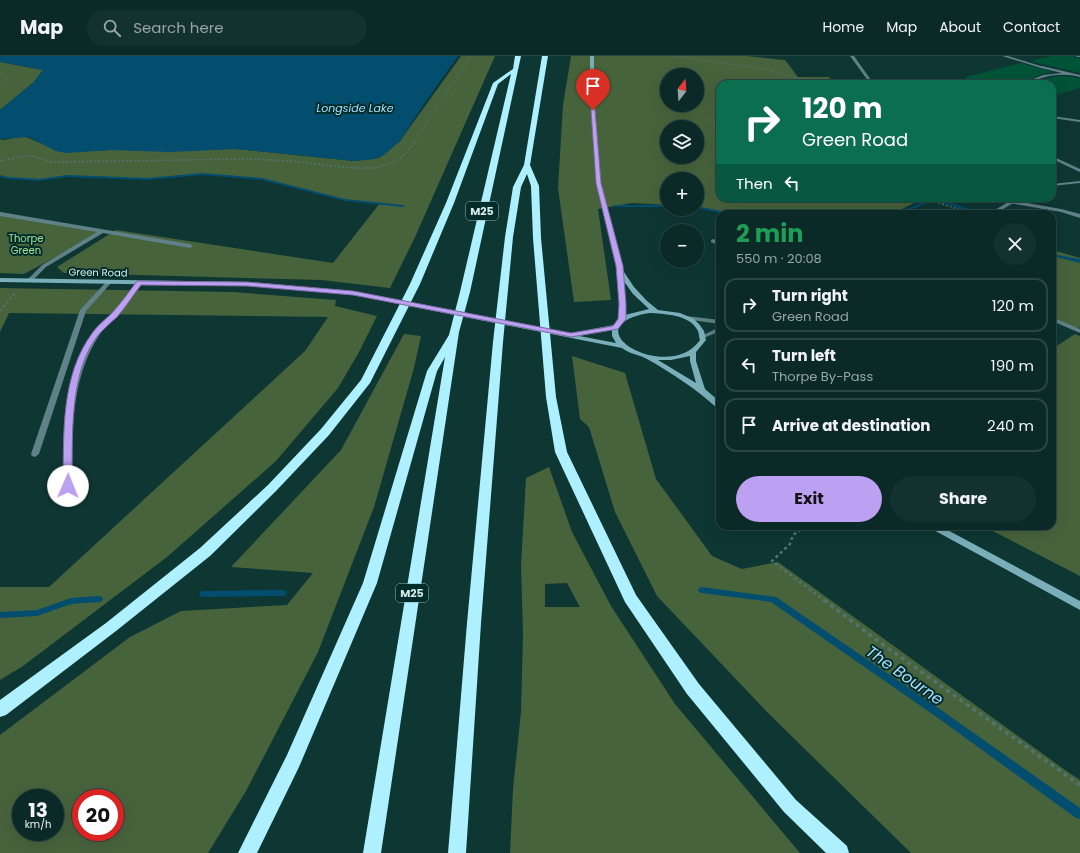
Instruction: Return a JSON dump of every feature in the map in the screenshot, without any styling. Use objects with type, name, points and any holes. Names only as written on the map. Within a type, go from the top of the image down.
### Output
[{"type":"highway","name":"M25","points":[[372,853],[454,332],[465,292],[513,70],[518,56]]},
{"type":"highway","name":"M25","points":[[457,853],[474,623],[498,342],[504,298],[509,237],[517,187],[527,165],[545,56]]},
{"type":"highway","points":[[0,710],[111,627],[205,552],[272,488],[325,432],[366,381],[397,322],[450,204],[496,83],[513,70]]},
{"type":"highway","points":[[527,165],[535,186],[542,304],[551,397],[561,452],[630,598],[693,689],[790,806],[840,853]]},
{"type":"highway","points":[[247,853],[293,760],[370,583],[432,371],[454,332]]},
{"type":"main road","points":[[592,56],[592,96],[599,183],[619,266],[622,319]]},
{"type":"main road","points":[[619,266],[629,286],[643,303],[657,312]]},
{"type":"main road","name":"Green Road","points":[[0,280],[247,284],[353,293],[571,335],[622,346],[634,353],[647,356]]},
{"type":"main road","points":[[622,346],[615,336],[616,327],[622,319],[634,314],[649,311],[666,312],[686,318],[694,322],[701,331],[703,340],[697,349],[685,355],[669,358],[647,356]]},
{"type":"main road","name":"Green Road","points":[[571,335],[616,327]]},
{"type":"main road","points":[[692,351],[693,361],[702,390]]},
{"type":"main road","points":[[647,356],[702,390],[716,402]]},
{"type":"main road","points":[[940,530],[1080,606]]},
{"type":"street","points":[[852,56],[869,80]]},
{"type":"street","points":[[1004,56],[1080,76]]},
{"type":"street","points":[[1034,80],[1044,76],[1069,73]]},
{"type":"street","points":[[1056,118],[1078,121],[1080,126]]},
{"type":"street","points":[[1056,159],[1080,171]]},
{"type":"street","points":[[1056,185],[1080,182]]},
{"type":"street","points":[[997,210],[1010,202],[1055,210]]},
{"type":"street","points":[[1056,210],[1080,216]]},
{"type":"street","points":[[0,214],[190,246]]},
{"type":"street","name":"Green Road","points":[[29,280],[44,266],[103,231]]},
{"type":"street","points":[[34,454],[83,310],[109,282]]},
{"type":"street","points":[[68,486],[69,407],[78,369],[86,349],[96,333],[115,314],[139,283]]},
{"type":"street","points":[[686,318],[716,322]]},
{"type":"street","points":[[1056,321],[1080,330]]},
{"type":"street","points":[[702,337],[716,331]]},
{"type":"path","points":[[0,161],[30,155],[51,162],[249,159],[290,161],[353,168],[375,168],[392,163],[402,157],[418,138],[454,79],[471,56]]},
{"type":"path","points":[[675,56],[765,69],[807,80]]},
{"type":"path","points":[[0,74],[7,78],[0,89]]},
{"type":"path","points":[[716,123],[713,128],[716,131]]},
{"type":"path","points":[[938,202],[962,210]]},
{"type":"path","points":[[801,530],[794,535],[790,544],[772,561],[878,641],[1080,785]]},
{"type":"green space","points":[[461,56],[495,56],[415,237],[390,288],[321,280],[64,273],[57,267],[116,230],[333,263],[380,203],[345,200],[262,179],[203,174],[147,179],[66,176],[39,180],[0,177],[0,139],[4,140],[24,136],[61,152],[236,149],[354,161],[379,158],[400,141]]},
{"type":"green space","points":[[571,56],[746,56],[785,60],[798,77],[829,77],[832,80],[716,80],[716,202],[916,202],[900,210],[716,211],[704,208],[704,172],[660,172],[660,205],[632,203],[598,209],[611,300],[574,302],[558,188],[563,105]]},
{"type":"green space","points":[[0,62],[43,70],[34,82],[0,110]]},
{"type":"green space","name":"Thorpe Green","points":[[0,212],[103,231],[24,274],[0,273]]},
{"type":"green space","points":[[1056,251],[1080,258],[1080,327],[1078,329],[1056,319]]},
{"type":"green space","points":[[0,288],[233,292],[336,300],[335,306],[377,316],[359,352],[338,388],[276,461],[167,557],[23,666],[0,680],[0,587],[49,587],[305,351],[328,317],[9,313],[0,332]]},
{"type":"green space","points":[[404,334],[421,336],[414,368],[374,507],[318,652],[246,791],[208,853],[0,853],[0,735],[130,637],[181,611],[287,605],[313,573],[231,567],[341,450]]},
{"type":"green space","points":[[1075,334],[1080,336],[1080,576],[991,530],[1056,530],[1056,346]]},
{"type":"green space","points":[[572,356],[625,373],[656,479],[712,556],[742,569],[778,562],[1080,780],[1080,853],[911,853],[768,713],[657,596],[615,512],[589,427],[580,419]]},
{"type":"green space","points":[[549,467],[572,532],[611,606],[675,704],[800,853],[510,853],[513,789],[521,712],[523,634],[521,566],[526,478]],"holes":[[[567,583],[580,607],[545,607],[545,584]]]},
{"type":"water","name":"Longside Lake","points":[[0,56],[458,56],[400,141],[384,155],[375,159],[354,161],[236,149],[170,152],[111,150],[66,153],[56,151],[29,137],[0,139],[0,110],[34,82],[43,70],[0,62]]},
{"type":"building","points":[[1051,56],[1074,56],[1076,58],[1080,58],[1080,73],[1030,61]]},
{"type":"building","points":[[1021,63],[1053,72],[1042,74],[1029,80],[965,80],[965,77]]},
{"type":"building","points":[[1061,76],[1080,78],[1080,88],[1056,95],[1056,80],[1041,80]]},
{"type":"waterway","points":[[0,176],[39,180],[67,176],[147,179],[203,174],[262,179],[345,200],[403,206]]},
{"type":"waterway","points":[[907,210],[927,202]]},
{"type":"waterway","points":[[944,202],[970,210]]},
{"type":"waterway","points":[[616,206],[660,206]]},
{"type":"waterway","points":[[704,208],[716,211]]},
{"type":"waterway","points":[[1056,256],[1080,261]]},
{"type":"waterway","name":"The Bourne","points":[[702,590],[773,599],[941,715],[1080,814]]},
{"type":"waterway","name":"The Bourne","points":[[203,594],[283,593]]},
{"type":"waterway","name":"The Bourne","points":[[0,615],[37,613],[71,601],[99,599]]},
{"type":"route","points":[[68,486],[69,407],[78,369],[86,349],[96,333],[115,314],[139,283],[247,284],[353,293],[571,335],[616,327],[622,319],[619,266],[599,183],[593,110]]}]
